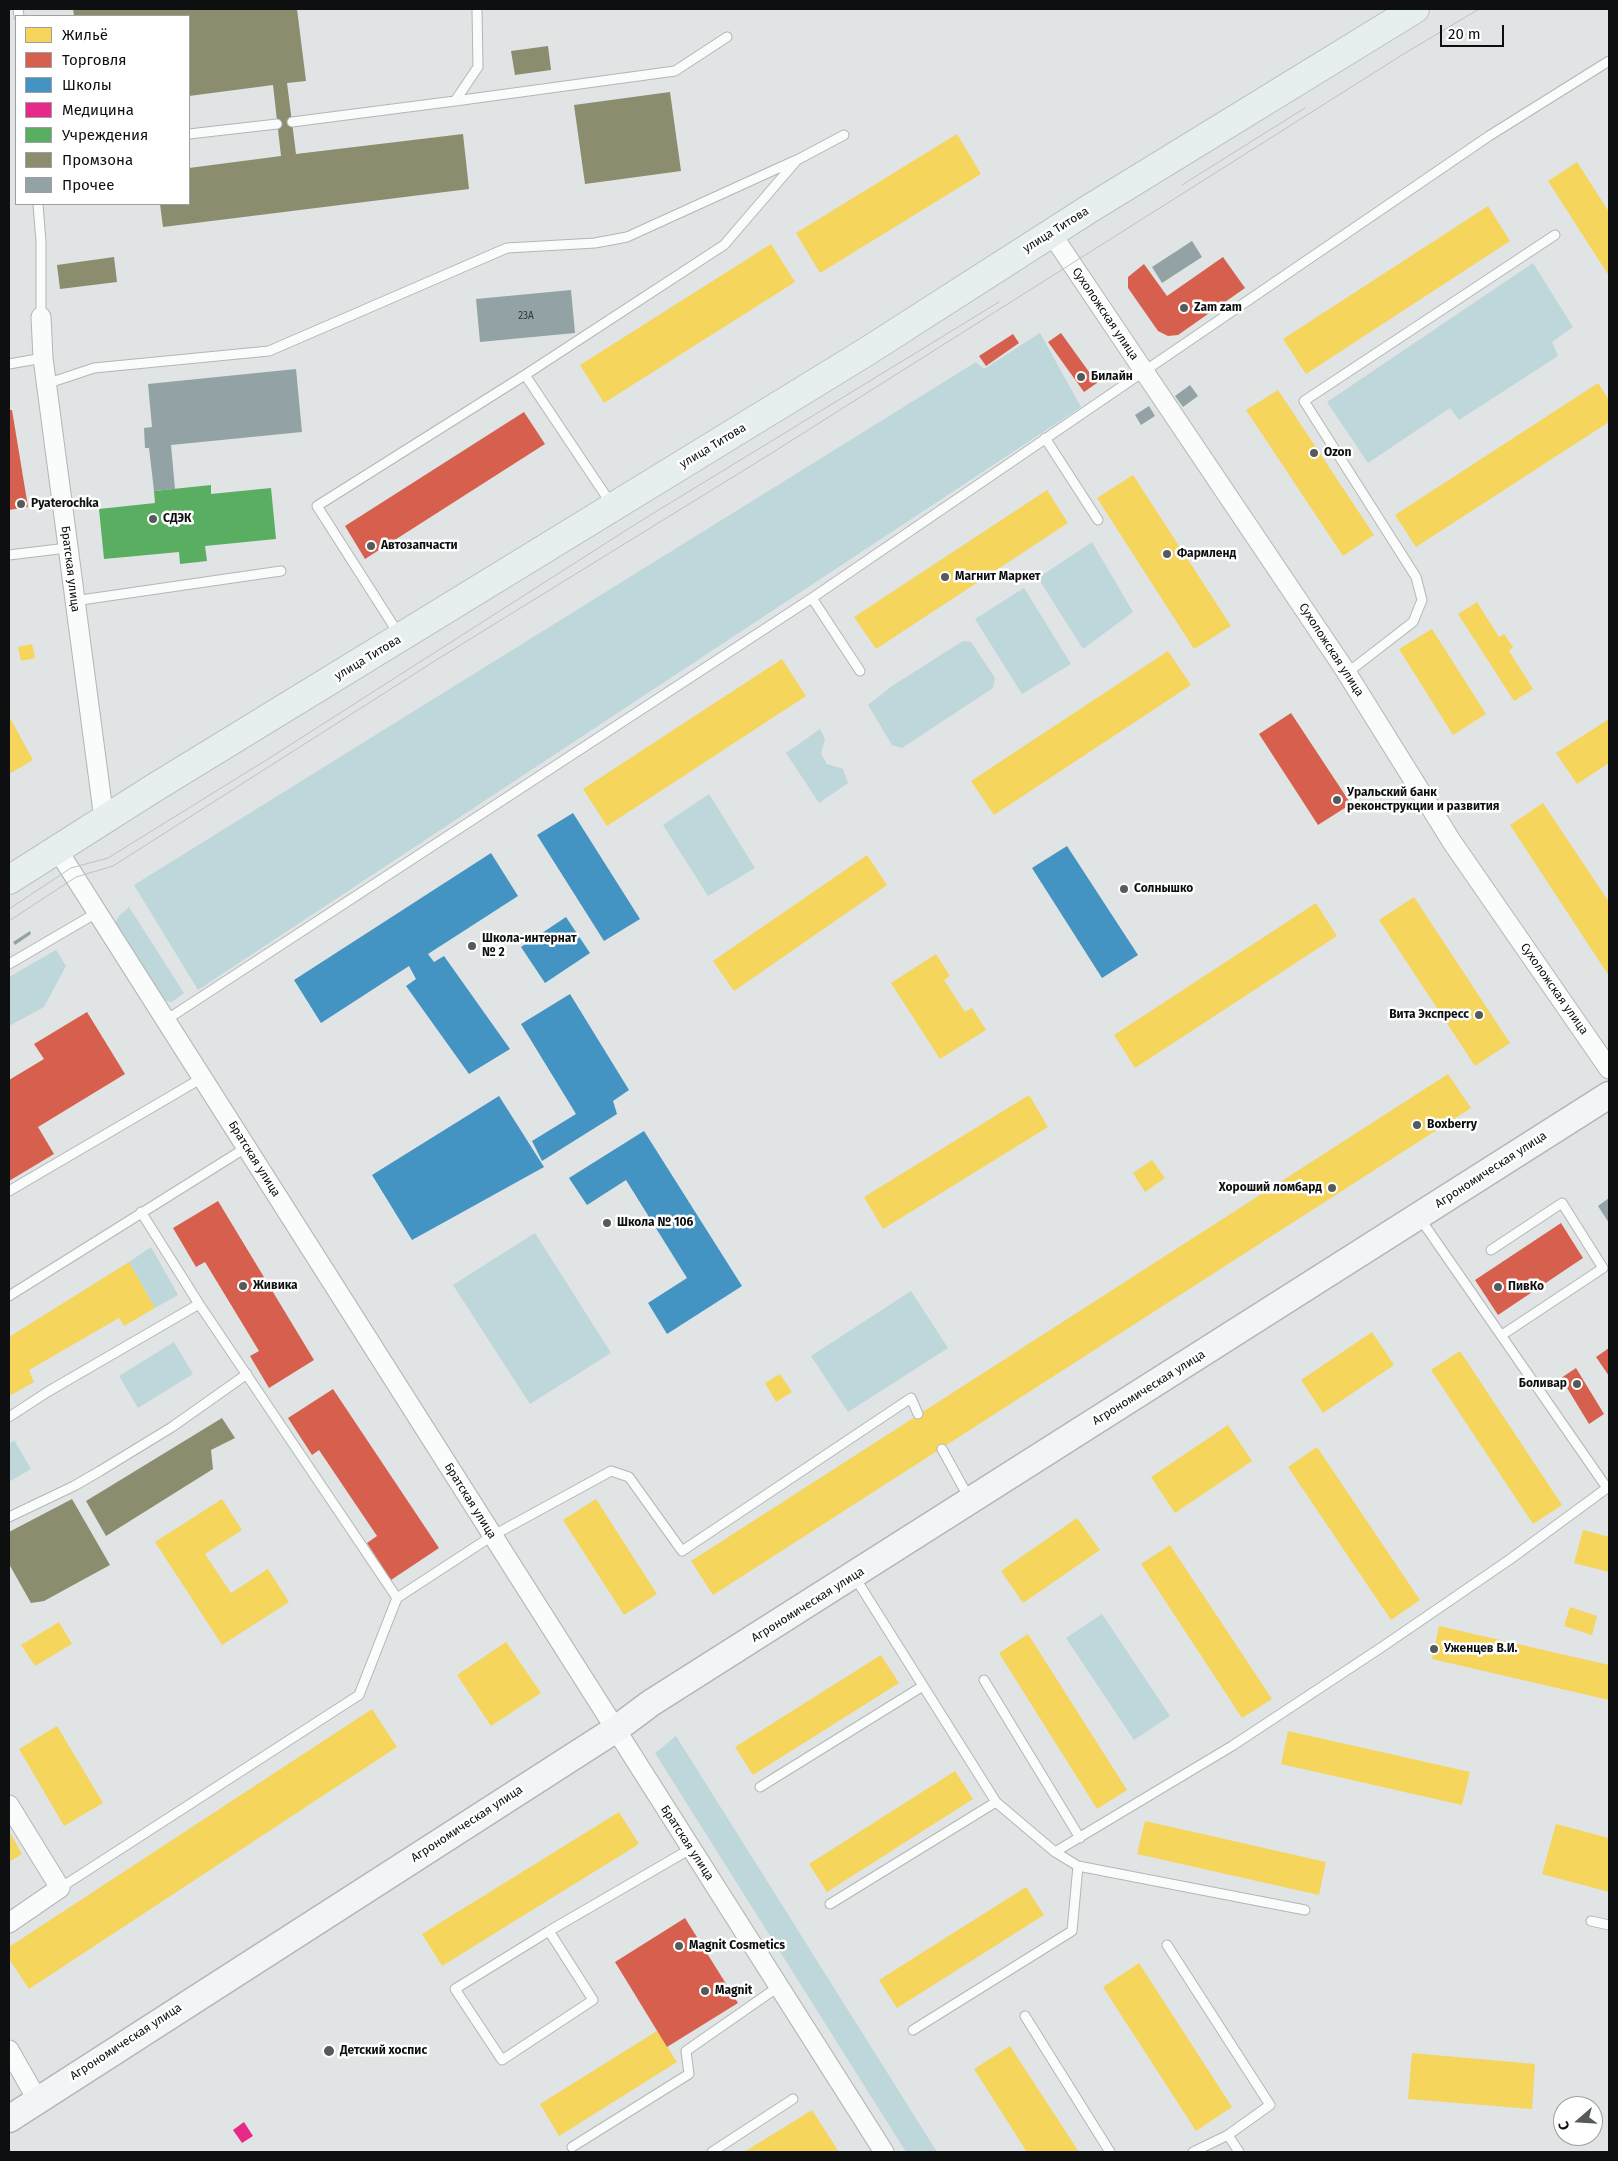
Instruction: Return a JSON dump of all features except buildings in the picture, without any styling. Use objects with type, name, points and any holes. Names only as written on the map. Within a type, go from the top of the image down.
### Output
[{"type":"main road","name":"улица Титова","points":[[9,880],[104,819],[866,352],[1051,233],[1415,9]]},
{"type":"street","name":"Сухоложская улица","points":[[1051,233],[1347,673],[1452,842],[1609,1069]]},
{"type":"street","name":"Братская улица","points":[[41,317],[46,384],[104,819]]},
{"type":"street","name":"Братская улица","points":[[58,849],[884,2152]]},
{"type":"street","name":"Агрономическая улица","points":[[9,2119],[37,2099],[616,1729],[651,1703],[854,1576],[937,1520],[970,1501],[1609,1095]]},
{"type":"street","points":[[9,1805],[60,1888],[9,1923]]},
{"type":"street","points":[[9,2050],[37,2099]]},
{"type":"lane","points":[[456,102],[478,67],[477,9]]},
{"type":"lane","points":[[292,122],[675,72],[727,37]]},
{"type":"lane","points":[[166,1020],[812,598],[1489,136],[1609,61]]},
{"type":"lane","points":[[190,134],[277,124]]},
{"type":"lane","points":[[46,384],[94,368],[269,351],[507,248],[595,243],[627,237],[797,160],[844,135]]},
{"type":"lane","points":[[401,638],[317,506],[525,375],[724,245],[797,160]]},
{"type":"lane","points":[[38,205],[41,242],[41,317]]},
{"type":"lane","points":[[1347,673],[1413,622],[1422,600],[1416,577],[1304,401],[1555,235]]},
{"type":"lane","points":[[9,364],[43,358]]},
{"type":"lane","points":[[525,375],[613,507]]},
{"type":"lane","points":[[1045,438],[1098,520]]},
{"type":"lane","points":[[9,555],[67,548]]},
{"type":"lane","points":[[74,601],[282,571]]},
{"type":"lane","points":[[812,598],[860,671]]},
{"type":"lane","points":[[9,964],[98,912]]},
{"type":"lane","points":[[9,1191],[202,1078]]},
{"type":"lane","points":[[9,1296],[247,1147]]},
{"type":"lane","points":[[1491,1250],[1562,1204],[1603,1268],[1502,1335]]},
{"type":"lane","points":[[141,1212],[199,1304],[397,1598]]},
{"type":"lane","points":[[1055,1852],[1232,1746],[1510,1560],[1608,1488],[1419,1216]]},
{"type":"lane","points":[[9,1417],[48,1391],[199,1304]]},
{"type":"lane","points":[[9,1517],[74,1486],[100,1471],[172,1427],[246,1374]]},
{"type":"lane","points":[[60,1888],[359,1695],[397,1598],[492,1536],[611,1471],[629,1477],[682,1551],[911,1398],[918,1414]]},
{"type":"lane","points":[[942,1449],[970,1501]]},
{"type":"lane","points":[[854,1576],[996,1802],[1055,1852],[1078,1866],[1304,1910]]},
{"type":"lane","points":[[984,1680],[1080,1838]]},
{"type":"lane","points":[[760,1787],[923,1686]]},
{"type":"lane","points":[[830,1904],[996,1802]]},
{"type":"lane","points":[[549,1931],[593,2000],[502,2060],[455,1989],[549,1931],[692,1848]]},
{"type":"lane","points":[[913,2030],[1072,1931],[1078,1866]]},
{"type":"lane","points":[[1591,1921],[1609,1924]]},
{"type":"lane","points":[[1167,1945],[1270,2105],[1228,2135],[1193,2152]]},
{"type":"lane","points":[[572,2147],[689,2074],[686,2051],[778,1987]]},
{"type":"lane","points":[[1025,2016],[1110,2152]]},
{"type":"lane","points":[[712,2152],[793,2099]]},
{"type":"lane","points":[[1228,2135],[1238,2152]]},
{"type":"shaded area","points":[[1533,263],[1573,327],[1552,342],[1558,356],[1459,420],[1450,408],[1368,463],[1327,402]]},
{"type":"shaded area","points":[[1040,333],[1081,407],[198,990],[134,885],[976,362],[984,369]]},
{"type":"shaded area","points":[[1092,542],[1133,612],[1083,649],[1038,578]]},
{"type":"shaded area","points":[[1024,588],[1071,664],[1022,694],[975,619]]},
{"type":"shaded area","points":[[963,641],[971,642],[995,678],[993,688],[902,748],[892,745],[868,705],[892,686]]},
{"type":"shaded area","points":[[820,729],[825,739],[821,754],[827,764],[843,769],[848,783],[819,803],[786,753]]},
{"type":"shaded area","points":[[709,794],[755,868],[708,896],[663,825]]},
{"type":"shaded area","points":[[129,907],[184,993],[172,1002],[160,1000],[115,924],[118,917]]},
{"type":"shaded area","points":[[56,950],[66,966],[44,1007],[9,1026],[9,977]]},
{"type":"shaded area","points":[[535,1233],[611,1353],[530,1404],[453,1285]]},
{"type":"shaded area","points":[[151,1247],[178,1295],[155,1308],[129,1262]]},
{"type":"shaded area","points":[[911,1291],[948,1348],[848,1412],[811,1356]]},
{"type":"shaded area","points":[[174,1342],[193,1374],[138,1408],[119,1376]]},
{"type":"shaded area","points":[[14,1440],[31,1469],[9,1482],[9,1444]]},
{"type":"shaded area","points":[[1102,1614],[1170,1716],[1134,1740],[1066,1638]]},
{"type":"shaded area","points":[[676,1736],[937,2152],[906,2152],[655,1753]]},
{"type":"tram line","points":[[9,921],[76,877],[113,866],[441,657],[767,456],[1402,55],[1479,9]]},
{"type":"tram line","points":[[1182,185],[1305,108]]},
{"type":"tram line","points":[[9,909],[71,868],[108,858],[268,759],[639,522],[999,302]]},
{"type":"place","name":"Zam zam","points":[[1184,308]]},
{"type":"place","name":"Билайн","points":[[1081,377]]},
{"type":"place","name":"Ozon","points":[[1314,453]]},
{"type":"place","name":"Pyaterochka","points":[[21,504]]},
{"type":"place","name":"СДЭК","points":[[153,519]]},
{"type":"place","name":"Автозапчасти","points":[[371,546]]},
{"type":"place","name":"Фармленд","points":[[1167,554]]},
{"type":"place","name":"Магнит Маркет","points":[[945,577]]},
{"type":"place","name":"Уральский банк реконструкции и развития","points":[[1337,800]]},
{"type":"place","name":"Солнышко","points":[[1124,889]]},
{"type":"place","name":"Школа-интернат № 2","points":[[472,946]]},
{"type":"place","name":"Вита Экспресс","points":[[1479,1015]]},
{"type":"place","name":"Boxberry","points":[[1417,1125]]},
{"type":"place","name":"Хороший ломбард","points":[[1332,1188]]},
{"type":"place","name":"Школа № 106","points":[[607,1223]]},
{"type":"place","name":"Живика","points":[[243,1286]]},
{"type":"place","name":"ПивКо","points":[[1498,1287]]},
{"type":"place","name":"Боливар","points":[[1577,1384]]},
{"type":"place","name":"Уженцев В.И.","points":[[1434,1649]]},
{"type":"place","name":"Magnit Cosmetics","points":[[679,1946]]},
{"type":"place","name":"Magnit","points":[[705,1991]]},
{"type":"place","name":"Детский хоспис","points":[[329,2051]]}]
